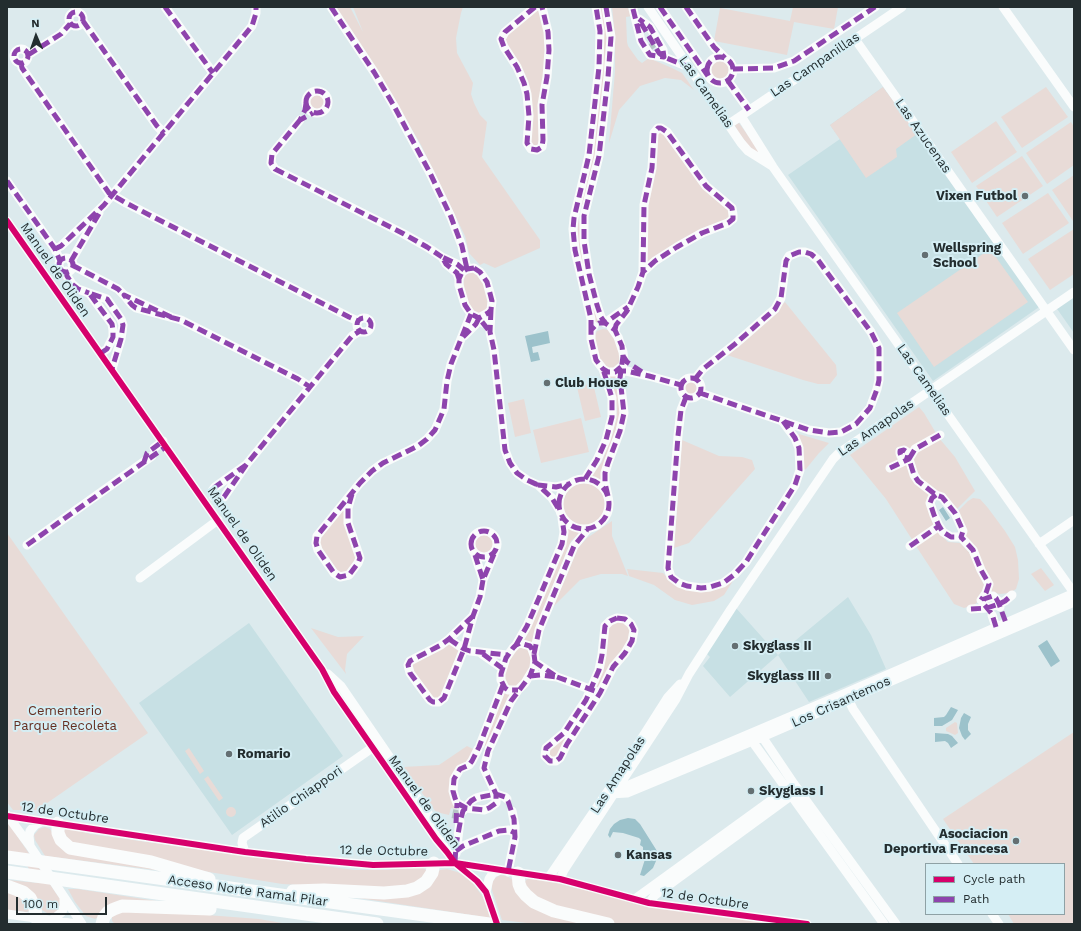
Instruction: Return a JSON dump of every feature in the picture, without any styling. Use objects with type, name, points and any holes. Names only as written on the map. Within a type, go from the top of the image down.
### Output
[{"type":"highway","points":[[58,823],[62,842],[70,848],[151,862],[250,891],[324,890],[384,893],[402,891],[416,888],[426,882],[432,873],[434,863]]},
{"type":"highway","name":"Acceso Norte Ramal Pilar","points":[[7,857],[490,924]]},
{"type":"highway","name":"Acceso Norte Ramal Pilar","points":[[7,872],[377,924]]},
{"type":"highway","points":[[509,872],[519,884],[521,890],[534,902],[554,911],[608,924]]},
{"type":"highway","points":[[7,886],[18,890],[30,898],[35,908],[45,921]]},
{"type":"highway","points":[[102,924],[104,917],[108,912],[122,906],[275,910],[330,924]]},
{"type":"street","points":[[165,7],[213,73]]},
{"type":"street","points":[[55,249],[104,205],[164,133],[252,26],[256,13],[256,7]]},
{"type":"street","points":[[330,7],[378,79],[429,171],[451,218],[462,246],[466,269]]},
{"type":"street","points":[[535,7],[505,32],[501,39],[504,47],[517,67],[524,83],[527,94],[529,116],[527,143],[531,149],[537,150],[542,147],[543,140],[542,105],[549,50],[548,32],[542,7]]},
{"type":"street","points":[[585,479],[597,460],[606,440],[612,417],[612,398],[603,369],[594,354],[590,340],[592,330],[591,319],[575,250],[573,229],[576,208],[589,155],[600,67],[600,31],[596,7]]},
{"type":"street","points":[[605,323],[601,317],[597,305],[584,250],[583,224],[585,210],[599,156],[608,77],[611,37],[606,7]]},
{"type":"street","name":"Las Camelias","points":[[648,7],[688,67],[748,151],[773,167]]},
{"type":"street","points":[[660,7],[708,76],[714,82],[723,83],[728,81],[731,78],[733,69],[732,64],[714,47],[686,7]]},
{"type":"street","points":[[733,69],[774,68],[794,61],[875,7]]},
{"type":"street","name":"Las Campanillas","points":[[729,124],[902,7]]},
{"type":"street","points":[[1004,7],[1074,107]]},
{"type":"street","points":[[632,8],[656,49],[688,67]]},
{"type":"street","points":[[632,8],[641,41],[650,55],[656,49]]},
{"type":"street","points":[[21,63],[27,60],[28,55],[61,34],[70,24],[69,17],[74,12],[80,14],[157,126],[164,133]]},
{"type":"street","points":[[639,19],[650,27],[663,50],[656,49]]},
{"type":"street","name":"Las Azucenas","points":[[855,39],[1074,350]]},
{"type":"street","points":[[21,63],[14,59],[15,52],[19,49],[23,50],[28,55]]},
{"type":"street","points":[[708,76],[707,67],[712,60],[721,57],[725,58]]},
{"type":"street","points":[[21,63],[26,74],[106,189],[112,195],[342,314],[358,320],[364,318],[369,320],[371,324],[370,328],[367,331],[360,331],[352,336],[246,465]]},
{"type":"street","points":[[728,81],[749,110]]},
{"type":"street","points":[[300,120],[313,113],[321,113],[326,108],[328,101],[325,94],[314,92],[308,96],[305,110],[300,120],[272,154],[271,163],[275,169],[404,234],[442,257],[466,269],[474,268],[486,282],[491,297],[490,332],[494,350],[506,457],[517,473],[526,480],[538,486],[552,498],[566,522],[572,527],[587,530],[600,524],[608,511],[609,503],[605,483],[605,473],[620,431],[624,413],[619,370],[624,360],[622,346],[615,330],[609,324],[599,323],[592,330]]},
{"type":"street","points":[[306,103],[308,109],[313,113]]},
{"type":"street","name":"Las Camelias","points":[[740,116],[773,167],[1074,593]]},
{"type":"street","points":[[615,330],[616,325],[628,307],[638,287],[643,272],[644,205],[652,168],[654,133],[658,128],[661,128],[667,132],[706,186],[732,208],[734,216],[728,223],[702,233],[677,247],[655,261],[643,272]]},
{"type":"street","points":[[7,181],[55,249],[60,261],[66,258],[70,266],[72,284],[78,289],[107,299],[121,319],[123,324],[121,339],[112,369]]},
{"type":"street","points":[[70,266],[104,205]]},
{"type":"street","points":[[576,208],[585,210]]},
{"type":"street","name":"Manuel de Oliden","points":[[7,220],[322,669],[334,692],[436,839],[453,849]]},
{"type":"street","points":[[695,379],[703,369],[735,344],[775,309],[781,298],[784,284],[784,266],[790,256],[799,252],[811,254],[822,266],[876,340],[879,348],[879,380],[870,408],[856,424],[835,434],[823,433],[783,421],[700,393]]},
{"type":"street","points":[[442,257],[446,264],[457,273],[462,299],[490,332]]},
{"type":"street","points":[[70,266],[118,289],[124,295],[171,317],[181,320],[298,379],[310,387]]},
{"type":"street","points":[[459,278],[466,269]]},
{"type":"street","name":"Las Amapolas","points":[[560,879],[617,783],[676,699],[689,674],[832,459],[1074,292]]},
{"type":"street","points":[[89,293],[112,324],[113,337],[107,349],[101,353]]},
{"type":"street","points":[[605,323],[628,307]]},
{"type":"street","points":[[475,316],[486,316],[491,310]]},
{"type":"street","points":[[352,494],[348,508],[348,524],[360,558],[349,575],[340,577],[334,573],[316,547],[317,536],[352,494],[372,471],[383,463],[418,446],[435,430],[444,409],[446,388],[451,364],[458,345],[463,337],[465,328],[475,316]]},
{"type":"street","points":[[358,320],[357,325],[360,331]]},
{"type":"street","points":[[623,356],[631,365],[649,376]]},
{"type":"street","points":[[603,369],[608,372],[619,370],[649,376],[681,385]]},
{"type":"street","points":[[686,379],[695,379],[701,384],[700,393],[694,398],[686,397],[682,392],[681,385],[686,379]]},
{"type":"street","points":[[686,397],[681,410],[678,436],[668,568],[671,577],[679,583],[687,586],[702,588],[710,587],[723,583],[735,574],[746,562],[795,485],[800,470],[799,448],[795,438],[783,421]]},
{"type":"street","points":[[890,468],[908,458],[915,449],[940,435]]},
{"type":"street","points":[[27,545],[144,462],[147,452],[153,452],[165,444]]},
{"type":"street","points":[[908,458],[914,475],[918,481],[936,495],[942,497],[955,513],[963,531],[961,537]]},
{"type":"street","points":[[538,486],[556,487],[585,479],[599,484],[608,496]]},
{"type":"street","points":[[469,765],[479,747],[502,685],[502,668],[508,655],[516,645],[527,626],[562,544],[564,532],[559,502],[561,494],[570,483]]},
{"type":"street","points":[[936,495],[932,498],[930,503],[939,526],[943,532],[952,537],[961,537],[973,550],[981,570],[989,584],[988,588],[992,606],[1002,627]]},
{"type":"street","points":[[140,578],[218,520]]},
{"type":"street","points":[[1039,544],[1074,520]]},
{"type":"street","points":[[910,546],[939,526]]},
{"type":"street","points":[[461,808],[478,810],[489,808],[496,803],[496,794],[484,768],[489,751],[511,701],[530,676],[535,658],[539,630],[574,546],[587,530]]},
{"type":"street","points":[[473,616],[449,639],[434,650],[412,659],[408,665],[408,669],[414,679],[433,702],[439,702],[444,698],[464,649],[480,596],[483,580],[497,546],[497,542],[493,534],[485,531],[477,533],[471,539],[471,547],[483,580]]},
{"type":"street","points":[[475,555],[483,558],[494,554]]},
{"type":"street","name":"Los Crisantemos","points":[[610,794],[627,793],[686,765],[964,645],[1074,593]]},
{"type":"street","name":"Los Crisantemos","points":[[1002,627],[1074,602]]},
{"type":"street","points":[[613,619],[625,619],[634,630],[633,638],[625,653],[613,667],[600,693],[567,744],[560,758],[556,761],[550,760],[545,756],[546,748],[560,737],[567,729],[586,700],[591,689],[601,662],[605,626],[613,619]]},
{"type":"street","points":[[449,639],[464,649],[481,653],[508,655]]},
{"type":"street","points":[[516,645],[520,643],[530,646],[535,658],[557,677]]},
{"type":"street","points":[[481,653],[502,668]]},
{"type":"street","name":"Manuel de Oliden","points":[[322,669],[341,686],[453,849],[455,863],[477,881],[486,892]]},
{"type":"street","points":[[530,676],[541,675],[557,677],[600,693]]},
{"type":"street","points":[[502,685],[508,690],[518,690]]},
{"type":"street","points":[[847,696],[853,709],[957,863]]},
{"type":"street","points":[[755,736],[865,888],[896,924]]},
{"type":"street","name":"Atilio Chiappori","points":[[245,852],[242,843],[243,838],[372,748]]},
{"type":"street","points":[[461,808],[453,791],[454,779],[460,769],[469,765],[474,764],[484,768]]},
{"type":"street","name":"Los Crisantemos","points":[[617,783],[627,786],[686,765]]},
{"type":"street","points":[[635,900],[793,789]]},
{"type":"street","points":[[649,903],[655,894],[793,789]]},
{"type":"street","points":[[461,808],[476,798],[496,794],[505,797],[506,800]]},
{"type":"street","name":"Las Amapolas","points":[[549,877],[610,794]]},
{"type":"street","points":[[497,924],[486,892],[489,879],[493,873],[509,872],[515,833],[512,811]]},
{"type":"street","points":[[7,816],[30,846],[82,924]]},
{"type":"street","name":"12 de Octubre","points":[[7,816],[245,852],[361,865],[455,863],[560,879],[649,903],[807,924]]},
{"type":"street","points":[[458,820],[453,849],[499,831],[508,830],[515,833]]},
{"type":"street","points":[[30,846],[30,830],[35,824],[43,821]]},
{"type":"street","points":[[865,888],[884,924]]},
{"type":"street","points":[[45,921],[62,912],[64,898]]},
{"type":"street","points":[[7,914],[45,921],[77,924]]},
{"type":"street","points":[[993,915],[999,924]]},
{"type":"shaded area","name":"Wellspring School","points":[[883,87],[1042,305],[933,381],[788,175],[840,139],[830,125]]},
{"type":"shaded area","points":[[1074,293],[1074,333],[1055,306]]},
{"type":"shaded area","points":[[548,331],[550,343],[532,347],[533,353],[538,352],[540,360],[531,362],[525,336]]},
{"type":"shaded area","points":[[943,507],[950,518],[946,521],[939,510]]},
{"type":"shaded area","points":[[848,597],[871,635],[886,669],[809,702],[778,655]]},
{"type":"shaded area","points":[[736,608],[778,655],[730,697],[703,666],[710,657],[706,653]]},
{"type":"shaded area","points":[[249,623],[343,756],[232,835],[139,703]]},
{"type":"shaded area","points":[[1047,640],[1060,661],[1051,667],[1038,646]]},
{"type":"shaded area","points":[[951,707],[958,710],[952,720],[942,726],[934,726],[934,718],[944,717]]},
{"type":"shaded area","points":[[964,713],[971,717],[968,724],[968,730],[971,734],[965,740],[959,728],[961,718]]},
{"type":"shaded area","points":[[935,733],[948,734],[958,743],[951,748],[945,741],[935,742]]},
{"type":"shaded area","points":[[628,818],[635,819],[640,824],[657,851],[656,861],[653,868],[644,876],[640,875],[646,856],[644,856],[643,847],[640,845],[641,840],[623,833],[613,832],[610,838],[608,835],[614,824],[620,820]]},
{"type":"green space","points":[[336,7],[350,7],[363,32],[353,7],[463,7],[456,38],[457,53],[473,83],[471,94],[474,103],[480,115],[487,122],[482,157],[540,240],[540,248],[495,268],[484,263],[480,265],[469,253],[465,236],[421,145],[389,90]]},
{"type":"green space","points":[[599,7],[604,7],[608,28],[598,146],[583,205],[581,205],[590,163]]},
{"type":"green space","points":[[612,7],[627,7],[631,13],[632,16],[626,17],[627,42],[628,46],[638,60],[642,63],[649,58],[682,73],[694,90],[681,80],[665,78],[640,86],[619,110],[609,143],[615,71],[615,36]]},
{"type":"green space","points":[[793,7],[838,7],[834,29],[794,22],[787,55],[714,41],[720,8],[790,21]]},
{"type":"green space","points":[[535,10],[541,12],[547,40],[541,141],[537,147],[530,144],[532,113],[504,42],[505,36]]},
{"type":"green space","points":[[720,60],[727,63],[730,70],[727,77],[720,80],[713,77],[710,70],[713,63]]},
{"type":"green space","points":[[883,87],[917,134],[896,149],[897,157],[866,178],[830,125]]},
{"type":"green space","points":[[1046,87],[1068,117],[1022,148],[1001,117]]},
{"type":"green space","points":[[317,93],[323,96],[326,102],[323,108],[317,111],[311,108],[308,102],[311,96]]},
{"type":"green space","points":[[996,121],[1017,152],[972,183],[951,152]]},
{"type":"green space","points":[[1071,122],[1074,127],[1074,165],[1047,184],[1026,153]]},
{"type":"green space","points":[[739,123],[763,156],[750,148],[735,126]]},
{"type":"green space","points":[[658,128],[733,215],[702,233],[643,272],[643,214]]},
{"type":"green space","points":[[1022,156],[1043,186],[997,217],[976,186]]},
{"type":"green space","points":[[1074,175],[1074,220],[1073,221],[1052,190]]},
{"type":"green space","points":[[1048,193],[1069,223],[1023,254],[1002,223]]},
{"type":"green space","points":[[579,216],[580,228],[601,321],[594,324],[584,280],[577,234]]},
{"type":"green space","points":[[1074,229],[1074,274],[1050,290],[1028,259]]},
{"type":"green space","points":[[990,249],[1028,302],[934,367],[897,313]]},
{"type":"green space","points":[[473,271],[485,283],[489,309],[480,315],[472,311],[463,294],[464,276]]},
{"type":"green space","points":[[785,302],[836,365],[837,375],[830,384],[818,384],[803,380],[727,355]]},
{"type":"green space","points":[[603,329],[609,330],[616,337],[620,353],[617,368],[608,368],[597,356],[594,337],[597,331]]},
{"type":"green space","points":[[608,375],[616,375],[620,415],[602,484],[599,481],[590,478],[602,462],[616,420],[617,409],[613,388]]},
{"type":"green space","points":[[691,381],[696,383],[698,388],[696,393],[691,395],[686,393],[684,388],[686,383]]},
{"type":"green space","points":[[593,383],[601,417],[585,421],[577,387]]},
{"type":"green space","points":[[524,399],[531,433],[515,437],[508,403]]},
{"type":"green space","points":[[919,407],[939,438],[955,457],[975,491],[956,510],[944,497],[922,484],[916,478],[910,463],[908,451],[902,448],[898,449],[899,458],[904,459],[905,461],[892,469],[907,463],[915,481],[932,494],[932,498],[929,501],[928,506],[934,527],[913,541],[886,499],[850,455]]},
{"type":"green space","points":[[581,418],[589,452],[541,463],[533,430]]},
{"type":"green space","points":[[799,434],[829,443],[806,469],[803,470],[797,437]]},
{"type":"green space","points":[[682,440],[719,456],[742,457],[752,460],[755,469],[689,543],[674,548]]},
{"type":"green space","points":[[585,482],[597,486],[603,492],[607,504],[603,516],[597,522],[585,526],[573,522],[567,516],[563,504],[567,492],[573,486]]},
{"type":"green space","points":[[973,498],[980,499],[988,508],[1015,547],[1018,560],[1019,579],[1016,589],[1009,593],[1000,594],[991,591],[962,539],[957,512]]},
{"type":"green space","points":[[346,508],[357,559],[345,574],[342,574],[338,571],[319,544],[320,537],[343,509]]},
{"type":"green space","points":[[612,521],[612,536],[628,576],[622,574],[601,574],[580,580],[553,607],[578,548],[587,538]]},
{"type":"green space","points":[[568,528],[580,533],[571,541],[534,633],[532,645],[522,641],[568,537]]},
{"type":"green space","points":[[937,531],[948,542],[960,543],[969,552],[985,587],[981,599],[974,605],[964,608],[954,604],[916,546]]},
{"type":"green space","name":"Cementerio Parque Recoleta","points":[[7,533],[148,733],[37,810],[13,810],[7,802]]},
{"type":"green space","points":[[484,533],[492,536],[495,544],[492,552],[484,555],[476,552],[473,544],[476,536]]},
{"type":"green space","points":[[1041,568],[1054,585],[1045,591],[1031,574]]},
{"type":"green space","points":[[627,569],[663,573],[668,578],[690,589],[736,576],[724,595],[714,601],[692,605],[675,600],[654,585],[629,576]]},
{"type":"green space","points":[[615,621],[628,623],[632,634],[598,688],[596,686],[609,625]]},
{"type":"green space","points":[[311,628],[338,637],[364,636],[347,654],[346,674]]},
{"type":"green space","points":[[447,644],[453,644],[459,649],[441,698],[435,700],[411,669],[411,663]]},
{"type":"green space","points":[[521,647],[527,648],[530,652],[531,661],[527,678],[519,687],[506,685],[504,671],[514,651]]},
{"type":"green space","points":[[504,691],[512,695],[487,747],[484,745]]},
{"type":"green space","points":[[593,694],[596,694],[557,757],[550,757],[549,753],[552,747]]},
{"type":"green space","points":[[955,722],[957,723],[958,733],[955,735],[946,731],[946,728]]},
{"type":"green space","name":"Asociacion Deportiva Francesa","points":[[1074,732],[1074,924],[1014,924],[1009,915],[1065,915],[1065,863],[973,863],[943,819]]},
{"type":"green space","points":[[467,746],[475,750],[467,763],[457,769],[457,809],[451,808],[449,815],[436,812],[403,767],[439,765]]},
{"type":"green space","points":[[189,748],[204,771],[200,774],[185,751]]},
{"type":"green space","points":[[208,776],[223,798],[219,801],[204,779]]},
{"type":"green space","points":[[229,807],[233,807],[235,808],[235,816],[229,817],[226,814],[226,810]]},
{"type":"green space","points":[[7,822],[60,899],[61,908],[53,914],[42,910],[7,880],[39,883],[18,853],[7,851]]},
{"type":"green space","points":[[45,827],[50,829],[57,840],[171,872],[45,856],[35,840],[34,835],[39,829]]},
{"type":"green space","points":[[65,829],[75,829],[90,834],[355,870],[386,870],[418,867],[426,870],[426,873],[414,886],[354,888],[282,884],[74,847],[63,832]]},
{"type":"green space","points":[[447,869],[468,877],[483,897],[491,918],[319,892],[397,895],[440,870]]},
{"type":"green space","points":[[500,875],[507,876],[513,880],[517,888],[591,924],[535,924],[502,920],[492,890],[492,883],[495,878]]},
{"type":"green space","points":[[535,877],[575,888],[774,924],[617,924],[559,910],[526,890],[525,881],[529,878]]},
{"type":"green space","points":[[68,889],[78,889],[176,904],[104,913],[95,919],[86,916],[75,902]]},
{"type":"green space","points":[[7,890],[18,894],[31,909],[27,912],[7,910]]},
{"type":"green space","points":[[119,911],[181,913],[259,919],[288,924],[115,924],[112,921],[112,917]]},
{"type":"tunnel","points":[[649,44],[653,49]]},
{"type":"tunnel","points":[[456,819],[458,809]]},
{"type":"marked path","points":[[165,7],[213,73]]},
{"type":"marked path","points":[[55,249],[61,246],[104,205],[252,26],[256,13],[256,7]]},
{"type":"marked path","points":[[331,7],[374,72],[429,171],[451,217],[462,246],[467,269]]},
{"type":"marked path","points":[[535,7],[505,32],[501,39],[504,47],[517,67],[524,83],[527,94],[529,116],[527,143],[531,149],[537,150],[542,147],[543,140],[542,105],[547,77],[549,50],[548,32],[542,7]]},
{"type":"marked path","points":[[591,330],[591,319],[575,250],[573,229],[574,218],[589,155],[599,67],[600,31],[596,7]]},
{"type":"marked path","points":[[606,7],[611,37],[608,77],[599,156],[584,216],[584,241],[589,274],[597,305],[601,317],[605,323],[628,307]]},
{"type":"marked path","points":[[660,7],[708,76]]},
{"type":"marked path","points":[[686,7],[714,47],[725,58]]},
{"type":"marked path","points":[[733,69],[774,68],[794,61],[875,7]]},
{"type":"marked path","points":[[633,9],[641,41],[650,55],[664,57],[663,50],[650,27],[639,19]]},
{"type":"marked path","points":[[73,12],[79,12],[83,16],[83,19],[83,22],[79,26],[73,26],[69,22],[69,16],[73,12]]},
{"type":"marked path","points":[[83,21],[157,126],[164,133]]},
{"type":"marked path","points":[[641,23],[659,53],[664,57],[689,67]]},
{"type":"marked path","points":[[28,55],[61,34],[70,24]]},
{"type":"marked path","points":[[18,49],[24,49],[28,53],[28,56],[28,59],[24,63],[18,63],[14,59],[14,53],[18,49]]},
{"type":"marked path","points":[[720,57],[729,61],[733,70],[729,79],[720,83],[711,79],[707,70],[711,61],[720,57]]},
{"type":"marked path","points":[[21,63],[22,68],[109,193],[358,321]]},
{"type":"marked path","points":[[728,81],[749,110]]},
{"type":"marked path","points":[[317,91],[325,94],[328,102],[325,110],[317,113],[309,110],[306,102],[309,94],[317,91]]},
{"type":"marked path","points":[[306,103],[305,110],[300,120],[313,113]]},
{"type":"marked path","points":[[300,120],[272,154],[271,163],[275,169],[404,234],[442,257]]},
{"type":"marked path","points":[[615,330],[616,325],[627,311],[643,272],[644,205],[652,168],[654,133],[658,128],[661,128],[667,132],[706,186],[732,208],[733,219],[728,223],[702,233],[677,247],[655,261],[643,272]]},
{"type":"marked path","points":[[7,181],[55,249],[60,261]]},
{"type":"marked path","points":[[71,261],[100,212]]},
{"type":"marked path","points":[[695,379],[703,369],[735,344],[775,309],[781,298],[786,261],[789,256],[799,252],[811,254],[818,260],[871,332],[879,348],[879,380],[870,408],[856,424],[841,432],[829,433],[809,430],[700,393]]},
{"type":"marked path","points":[[459,279],[457,273],[446,264],[442,257],[457,264],[464,270]]},
{"type":"marked path","points":[[66,258],[71,260],[73,265],[71,270],[66,272],[61,270],[59,265],[61,260],[66,258]]},
{"type":"marked path","points":[[72,265],[118,289],[124,295]]},
{"type":"marked path","points":[[474,268],[480,272],[487,282],[492,301],[491,310],[479,318],[471,314],[465,305],[459,285],[459,279],[462,272],[467,269],[474,268]]},
{"type":"marked path","points":[[66,271],[72,284],[78,289],[89,293]]},
{"type":"marked path","points":[[101,353],[107,349],[113,337],[112,324],[89,293],[107,299],[121,319],[123,325],[121,339],[112,369]]},
{"type":"marked path","points":[[171,317],[124,295],[136,308],[181,320],[298,379],[310,387]]},
{"type":"marked path","points":[[491,310],[490,332],[494,350],[505,450],[510,463],[517,473],[538,485]]},
{"type":"marked path","points":[[352,494],[348,508],[348,523],[360,558],[349,575],[340,577],[334,573],[318,550],[316,543],[317,536],[360,483],[372,471],[383,463],[418,446],[435,430],[444,409],[447,381],[451,364],[471,314]]},
{"type":"marked path","points":[[361,318],[367,318],[371,322],[371,325],[371,328],[367,332],[361,332],[357,328],[357,322],[361,318]]},
{"type":"marked path","points":[[463,337],[476,324],[479,318],[490,332]]},
{"type":"marked path","points":[[608,496],[605,483],[605,473],[620,431],[624,413],[620,378],[623,356],[622,346],[615,330],[605,323],[599,323],[591,330],[591,339],[596,360],[603,369],[608,372],[615,372],[621,367]]},
{"type":"marked path","points":[[246,465],[215,487],[212,491],[214,497],[221,499],[224,497],[246,465],[352,336],[360,331]]},
{"type":"marked path","points":[[623,356],[627,362],[642,372]]},
{"type":"marked path","points":[[585,479],[597,460],[606,440],[612,417],[612,398],[603,369]]},
{"type":"marked path","points":[[616,371],[626,371],[681,385]]},
{"type":"marked path","points":[[687,378],[695,378],[701,384],[701,388],[701,392],[695,398],[687,398],[681,392],[681,384],[687,378]]},
{"type":"marked path","points":[[686,397],[681,410],[678,436],[668,568],[671,577],[679,583],[687,586],[701,588],[710,587],[723,583],[735,574],[746,562],[795,485],[800,470],[799,448],[795,438],[783,421]]},
{"type":"marked path","points":[[940,435],[915,449],[909,459],[914,475],[918,481],[936,495],[942,497],[955,513],[963,531],[961,537],[973,550],[981,570],[989,584],[986,593],[981,600]]},
{"type":"marked path","points":[[144,462],[147,453],[163,441]]},
{"type":"marked path","points":[[27,545],[167,446]]},
{"type":"marked path","points":[[890,468],[909,459],[907,452],[904,450],[900,451],[901,456],[907,458]]},
{"type":"marked path","points":[[579,479],[589,479],[602,486],[609,499],[609,504],[609,509],[602,522],[589,529],[579,529],[570,525],[563,518],[559,509],[559,499],[563,490],[570,483],[579,479]]},
{"type":"marked path","points":[[558,508],[552,498],[538,485],[556,487],[569,484]]},
{"type":"marked path","points":[[936,495],[932,498],[930,503],[939,526],[943,532],[951,537],[961,537]]},
{"type":"marked path","points":[[516,645],[527,626],[562,544],[564,532],[562,518]]},
{"type":"marked path","points":[[910,546],[939,526]]},
{"type":"marked path","points":[[534,654],[539,630],[574,546],[587,530]]},
{"type":"marked path","points":[[484,531],[494,534],[497,544],[494,554],[484,557],[474,554],[471,544],[474,534],[484,531]]},
{"type":"marked path","points":[[475,555],[483,580],[494,554]]},
{"type":"marked path","points":[[473,616],[449,639],[441,645],[410,661],[408,665],[410,673],[433,702],[439,702],[444,698],[464,649],[480,597],[483,580]]},
{"type":"marked path","points":[[971,609],[987,608],[999,604],[1012,595]]},
{"type":"marked path","points":[[996,627],[992,614],[983,603],[984,599],[993,596],[996,598],[1006,623]]},
{"type":"marked path","points":[[617,618],[625,619],[631,624],[634,630],[632,641],[625,653],[613,667],[600,693],[567,744],[560,758],[556,761],[550,761],[545,756],[546,748],[564,733],[586,700],[599,670],[605,626],[610,621],[617,618]]},
{"type":"marked path","points":[[449,639],[464,649],[470,651],[507,655]]},
{"type":"marked path","points":[[503,685],[472,761],[469,765],[460,769],[454,779],[453,791],[457,803],[466,808],[484,810],[496,803],[496,794],[484,768],[488,751],[511,701],[530,676],[535,662],[534,654],[530,646],[520,643],[513,648],[506,658],[501,674],[501,680],[505,688],[508,690],[518,690]]},
{"type":"marked path","points":[[483,654],[502,668]]},
{"type":"marked path","points":[[530,676],[541,675],[557,677],[535,662]]},
{"type":"marked path","points":[[557,677],[595,691]]},
{"type":"marked path","points":[[455,862],[456,845],[463,811],[471,801],[476,798],[496,794],[505,797],[508,801],[514,819],[515,837],[508,872]]},
{"type":"marked path","points":[[456,823],[457,803]]},
{"type":"marked path","points":[[456,851],[463,846],[499,831],[509,830],[515,833]]},
{"type":"cycle path","points":[[7,221],[322,669],[334,692],[436,839],[455,863],[477,881],[486,892],[497,924]]},
{"type":"cycle path","points":[[7,816],[245,852],[306,859],[373,865],[455,863],[560,879],[649,903],[807,924]]},
{"type":"place","name":"Vixen Futbol","points":[[1025,196]]},
{"type":"place","name":"Wellspring School","points":[[925,255]]},
{"type":"place","name":"Club House","points":[[547,383]]},
{"type":"place","name":"Skyglass II","points":[[735,646]]},
{"type":"place","name":"Skyglass III","points":[[828,676]]},
{"type":"place","name":"Romario","points":[[229,754]]},
{"type":"place","name":"Skyglass I","points":[[751,791]]},
{"type":"place","name":"Asociacion Deportiva Francesa","points":[[1016,841]]},
{"type":"place","name":"Kansas","points":[[618,855]]}]
